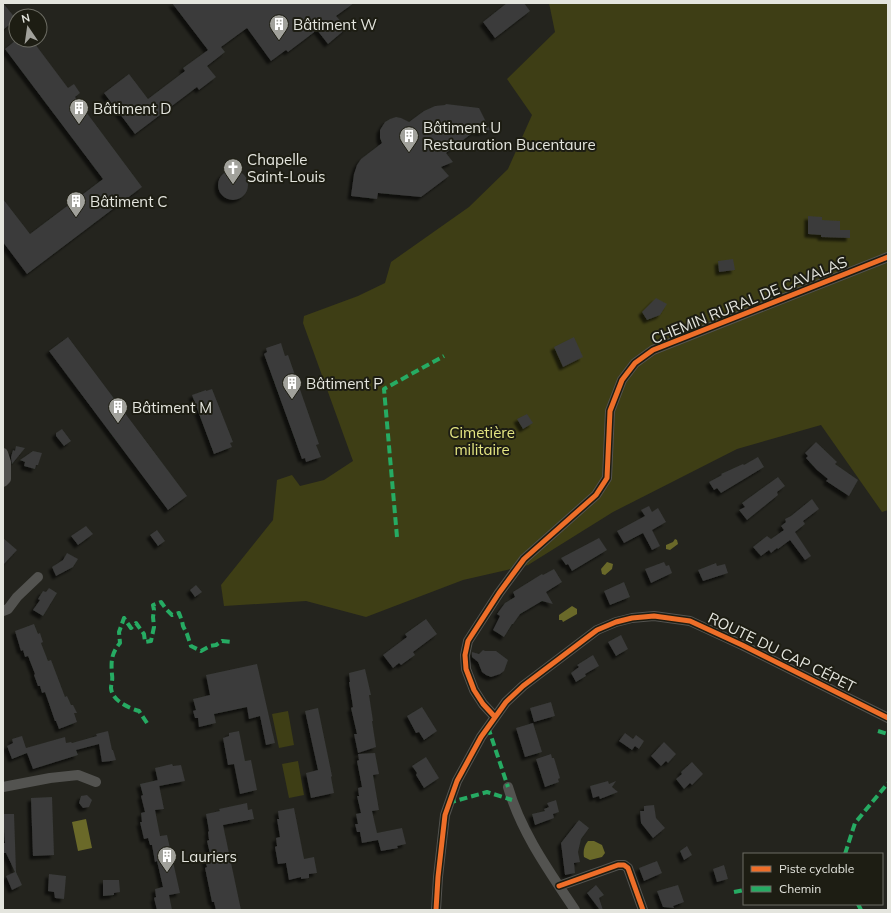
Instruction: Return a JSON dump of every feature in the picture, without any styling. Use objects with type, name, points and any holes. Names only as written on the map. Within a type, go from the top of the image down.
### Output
[{"type":"street","name":"CHEMIN RURAL DE CAVALAS","points":[[495,717],[483,704],[474,690],[466,669],[464,655],[468,641],[499,593],[524,559],[596,494],[607,478],[610,411],[622,380],[635,364],[653,350],[888,257]]},
{"type":"street","points":[[3,482],[6,479],[4,457]]},
{"type":"street","points":[[3,611],[8,609],[17,597],[38,577]]},
{"type":"street","name":"ROUTE DU CAP CÉPET","points":[[436,910],[445,815],[457,780],[481,737],[506,702],[523,686],[597,630],[616,622],[632,618],[654,616],[690,621],[799,673],[888,718]]},
{"type":"street","points":[[3,787],[50,778],[78,775],[96,782]]},
{"type":"street","points":[[508,787],[512,800],[531,843],[575,910]]},
{"type":"street","points":[[559,886],[618,865],[624,865],[628,868],[643,910]]},
{"type":"green space","name":"Cimetière militaire","points":[[549,3],[888,3],[888,510],[882,512],[821,425],[737,449],[613,512],[528,565],[463,580],[366,617],[306,601],[224,606],[221,585],[273,520],[277,480],[292,475],[300,486],[324,480],[353,461],[303,323],[304,316],[358,296],[385,283],[391,262],[469,207],[508,169],[532,115],[507,79],[555,32]]},
{"type":"green space","points":[[288,711],[294,745],[279,748],[272,714]]},
{"type":"green space","points":[[298,761],[304,795],[289,798],[282,764]]},
{"type":"shaded area","points":[[675,539],[677,540],[678,544],[670,550],[666,549],[666,545],[673,542]]},
{"type":"shaded area","points":[[607,562],[613,564],[612,569],[605,575],[602,574],[601,569]]},
{"type":"shaded area","points":[[572,606],[577,609],[577,614],[563,622],[562,620],[559,620],[559,615]]},
{"type":"shaded area","points":[[86,819],[92,848],[78,851],[72,822]]},
{"type":"shaded area","points":[[588,841],[594,841],[602,845],[605,853],[602,857],[590,860],[584,857],[584,849]]},
{"type":"building","points":[[3,3],[8,9],[8,26],[3,30]]},
{"type":"building","points":[[172,3],[354,3],[336,16],[347,28],[328,44],[317,30],[288,52],[286,50],[271,61],[247,28],[221,47],[225,52],[207,66],[216,77],[199,90],[197,87],[135,134],[104,93],[129,74],[148,99],[185,71],[183,68],[208,50]]},
{"type":"building","points":[[507,3],[524,3],[530,11],[495,38],[483,22]]},
{"type":"building","points":[[8,47],[8,48],[38,48],[68,88],[74,84],[80,93],[75,97],[142,187],[27,274],[3,242],[3,199],[30,234],[103,179],[5,49]]},
{"type":"building","name":"Bâtiment U Restauration Bucentaure","points":[[446,104],[479,108],[490,130],[481,132],[475,131],[446,153],[453,162],[441,167],[449,176],[421,197],[378,193],[377,199],[351,196],[354,174],[357,165],[361,159],[382,143],[380,138],[380,130],[385,122],[396,117],[409,122],[424,111],[435,106]]},
{"type":"building","name":"Chapelle Saint-Louis","points":[[233,170],[243,175],[248,185],[243,195],[233,200],[223,195],[218,185],[223,175]]},
{"type":"building","points":[[808,216],[822,217],[822,220],[840,221],[840,230],[850,230],[850,238],[821,237],[821,235],[808,234]]},
{"type":"building","points":[[733,259],[735,270],[719,272],[718,261]]},
{"type":"building","points":[[656,298],[667,304],[660,315],[647,320],[642,312]]},
{"type":"building","name":"Bâtiment M","points":[[68,337],[187,496],[168,510],[49,351]]},
{"type":"building","points":[[574,337],[583,357],[563,367],[554,347]]},
{"type":"building","name":"Bâtiment P","points":[[281,343],[285,356],[288,355],[319,444],[316,445],[321,457],[306,462],[305,458],[302,459],[264,354],[267,352],[266,348]]},
{"type":"building","points":[[212,389],[233,442],[230,443],[232,447],[214,454],[192,395]]},
{"type":"building","points":[[527,414],[533,423],[523,429],[517,419]]},
{"type":"building","points":[[62,429],[71,441],[64,446],[56,436],[56,433]]},
{"type":"building","points":[[816,442],[837,462],[835,464],[858,480],[849,496],[826,481],[828,479],[806,458],[808,456],[805,453]]},
{"type":"building","points":[[16,446],[25,448],[12,464],[11,457]]},
{"type":"building","points":[[33,451],[42,453],[35,469],[24,466],[25,462],[20,460]]},
{"type":"building","points":[[758,457],[764,467],[721,493],[717,488],[714,490],[709,482],[722,475],[721,474],[743,464],[744,465]]},
{"type":"building","points":[[778,477],[785,486],[777,492],[778,495],[747,520],[739,510],[745,507],[742,503]]},
{"type":"building","points":[[812,499],[819,509],[803,521],[805,524],[795,532],[811,556],[805,560],[790,540],[771,553],[769,550],[761,556],[753,547],[767,536],[771,539],[784,530],[781,526],[786,522],[785,519]]},
{"type":"building","points":[[649,506],[652,512],[658,508],[666,522],[652,530],[660,546],[652,550],[643,533],[624,543],[617,531],[645,516],[641,510]]},
{"type":"building","points":[[86,526],[93,534],[78,545],[71,536]]},
{"type":"building","points":[[157,530],[165,541],[158,546],[150,535]]},
{"type":"building","points":[[3,538],[17,550],[3,565]]},
{"type":"building","points":[[599,538],[607,550],[572,571],[568,564],[566,565],[561,558]]},
{"type":"building","points":[[67,553],[78,559],[73,567],[56,576],[52,567],[63,560]]},
{"type":"building","points":[[664,562],[666,566],[669,565],[672,573],[651,583],[645,569]]},
{"type":"building","points":[[716,563],[717,566],[725,564],[728,573],[703,581],[698,570]]},
{"type":"building","points":[[554,569],[562,582],[546,592],[553,604],[542,601],[520,614],[504,637],[493,630],[500,616],[497,614],[505,603],[515,597],[513,592],[542,574],[543,575]]},
{"type":"building","points":[[624,582],[630,597],[610,605],[604,591]]},
{"type":"building","points":[[196,585],[202,592],[195,597],[190,590]]},
{"type":"building","points":[[49,588],[57,593],[43,616],[33,610],[40,600],[38,599],[43,591],[46,592]]},
{"type":"building","points":[[426,619],[437,634],[413,652],[415,655],[401,665],[399,663],[393,668],[383,655],[407,637],[405,634]]},
{"type":"building","points":[[34,624],[38,634],[40,633],[43,642],[41,643],[48,661],[51,660],[65,697],[67,696],[77,713],[74,713],[77,722],[59,729],[45,692],[42,693],[40,686],[38,686],[28,656],[25,657],[23,650],[21,651],[15,631]]},
{"type":"building","points":[[621,635],[628,649],[616,656],[608,642]]},
{"type":"building","points":[[483,650],[496,651],[508,660],[504,671],[491,677],[482,672],[478,662],[472,657],[472,652],[479,654]]},
{"type":"building","points":[[593,655],[599,666],[585,674],[586,676],[576,682],[571,673],[579,667],[577,665]]},
{"type":"building","points":[[257,664],[275,743],[266,745],[260,716],[249,719],[247,707],[214,714],[216,723],[199,727],[198,718],[195,718],[193,711],[196,710],[193,699],[210,695],[206,675]]},
{"type":"building","points":[[365,669],[371,695],[369,695],[376,747],[358,753],[354,734],[357,734],[351,708],[353,707],[349,673]]},
{"type":"building","points":[[551,702],[555,716],[534,722],[530,708]]},
{"type":"building","points":[[422,707],[437,731],[424,740],[419,732],[416,733],[407,716]]},
{"type":"building","points":[[318,708],[334,793],[311,798],[306,773],[318,770],[305,711]]},
{"type":"building","points":[[533,723],[542,752],[525,757],[516,728]]},
{"type":"building","points":[[108,731],[116,760],[111,761],[102,762],[99,744],[76,750],[78,755],[33,769],[27,753],[12,759],[7,746],[13,743],[12,739],[22,736],[26,748],[65,737],[66,743],[72,743],[97,736],[96,734]]},
{"type":"building","points":[[239,731],[245,761],[251,760],[257,790],[240,794],[234,764],[228,765],[223,738],[229,736],[229,733]]},
{"type":"building","points":[[625,733],[633,739],[636,735],[644,741],[639,749],[635,746],[632,750],[619,741]]},
{"type":"building","points":[[664,742],[676,754],[668,763],[666,761],[661,766],[651,756]]},
{"type":"building","points":[[375,753],[379,774],[373,775],[379,810],[372,811],[377,833],[402,828],[406,844],[397,846],[398,848],[381,851],[378,840],[362,843],[360,832],[357,832],[355,824],[358,824],[356,814],[361,813],[357,796],[359,796],[358,788],[362,787],[357,761],[359,760],[358,754]]},
{"type":"building","points":[[551,754],[552,758],[554,758],[560,778],[558,779],[559,782],[545,787],[536,759]]},
{"type":"building","points":[[426,757],[439,778],[424,788],[412,766]]},
{"type":"building","points":[[692,762],[703,774],[692,785],[690,783],[684,789],[676,779]]},
{"type":"building","points":[[172,764],[173,766],[181,765],[185,781],[159,786],[155,768]]},
{"type":"building","points":[[158,780],[164,809],[155,810],[160,836],[167,835],[180,893],[169,895],[172,910],[157,910],[154,898],[156,897],[155,889],[163,887],[157,861],[155,862],[152,845],[150,845],[148,838],[144,839],[140,822],[142,822],[141,813],[145,812],[140,784]]},
{"type":"building","points":[[608,781],[609,784],[616,781],[612,787],[618,792],[600,799],[599,796],[593,798],[590,786]]},
{"type":"building","points":[[87,795],[92,800],[89,807],[83,808],[79,803],[81,796]]},
{"type":"building","points":[[52,797],[54,855],[33,856],[31,798]]},
{"type":"building","points":[[556,800],[559,812],[553,814],[554,818],[535,825],[532,814],[545,811],[544,809],[549,807],[547,803]]},
{"type":"building","points":[[247,803],[248,810],[252,809],[254,819],[223,825],[241,910],[216,910],[214,902],[212,902],[205,868],[207,867],[205,859],[211,858],[207,841],[209,840],[209,831],[206,814],[220,811],[219,809]]},
{"type":"building","points":[[654,805],[656,818],[665,828],[653,838],[641,823],[640,811],[644,811],[644,806]]},
{"type":"building","points":[[294,808],[304,859],[314,857],[317,873],[309,874],[309,878],[301,879],[301,877],[289,880],[286,863],[278,864],[275,847],[277,846],[276,838],[280,837],[277,819],[279,819],[278,811]]},
{"type":"building","points":[[3,814],[14,814],[16,872],[22,885],[12,890],[6,876],[15,872],[6,853],[3,853],[3,843],[5,843]]},
{"type":"building","points":[[579,820],[589,828],[581,839],[578,852],[580,862],[574,863],[575,873],[565,875],[561,843]]},
{"type":"building","points":[[687,846],[692,855],[684,860],[680,851]]},
{"type":"building","points":[[657,861],[662,873],[644,881],[639,868]]},
{"type":"building","points":[[724,865],[728,879],[717,882],[713,869]]},
{"type":"building","points":[[49,874],[66,876],[64,899],[55,898],[54,892],[48,891]]},
{"type":"building","points":[[103,880],[119,880],[120,892],[114,893],[114,895],[103,896]]},
{"type":"building","points":[[596,885],[604,895],[599,898],[603,910],[600,910],[587,893]]},
{"type":"building","points":[[678,885],[684,902],[673,906],[674,908],[663,907],[657,891]]},
{"type":"marked path","points":[[397,537],[384,389],[444,356]]},
{"type":"marked path","points":[[147,723],[139,711],[126,706],[114,697],[112,693],[112,658],[120,643],[119,632],[124,618],[131,628],[136,623],[144,634],[145,642],[151,641],[154,627],[153,605],[161,602],[172,615],[179,613],[191,646],[201,651],[222,641],[232,642]]},
{"type":"marked path","points":[[488,727],[508,787]]},
{"type":"marked path","points":[[878,731],[888,734]]},
{"type":"marked path","points":[[845,853],[855,823],[888,783]]},
{"type":"marked path","points":[[448,803],[487,792],[512,800]]},
{"type":"marked path","points":[[734,892],[743,890]]},
{"type":"marked path","points":[[858,905],[861,910]]},
{"type":"cycle path","points":[[495,717],[483,704],[474,690],[466,669],[465,655],[468,641],[499,593],[524,559],[596,495],[607,478],[610,411],[622,380],[635,363],[653,350],[888,257]]},
{"type":"cycle path","points":[[436,910],[445,815],[457,781],[481,737],[506,702],[523,686],[597,630],[616,622],[632,618],[654,616],[690,621],[742,645],[888,718]]},
{"type":"cycle path","points":[[559,886],[618,865],[624,865],[628,868],[643,910]]},
{"type":"place","name":"Bâtiment W","points":[[279,41]]},
{"type":"place","name":"Bâtiment D","points":[[79,125]]},
{"type":"place","name":"Bâtiment U Restauration Bucentaure","points":[[409,153]]},
{"type":"place","name":"Chapelle Saint-Louis","points":[[233,185]]},
{"type":"place","name":"Bâtiment C","points":[[76,218]]},
{"type":"place","name":"Bâtiment P","points":[[292,400]]},
{"type":"place","name":"Bâtiment M","points":[[118,424]]},
{"type":"place","name":"Lauriers","points":[[167,873]]}]
